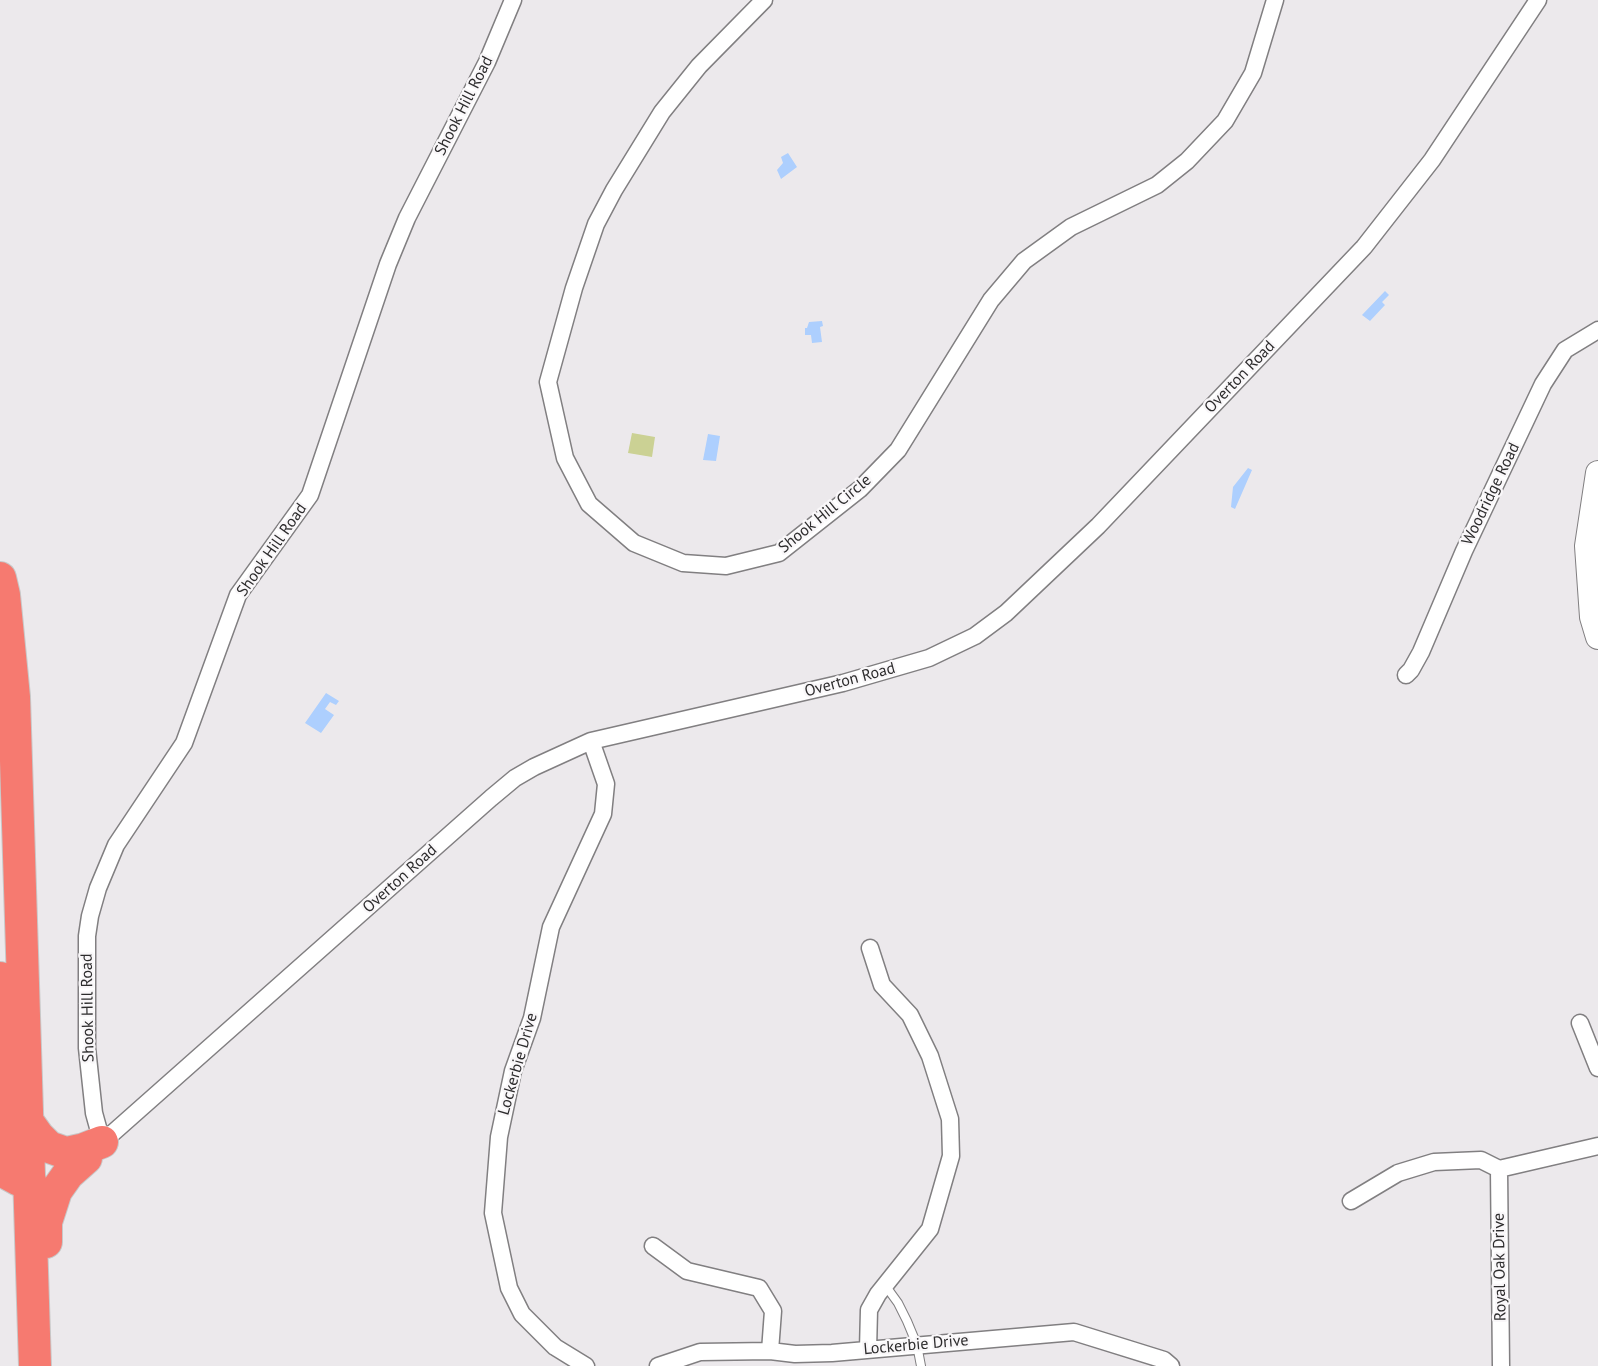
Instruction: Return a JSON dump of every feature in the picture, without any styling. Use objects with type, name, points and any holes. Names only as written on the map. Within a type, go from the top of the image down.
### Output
[{"type":"highway","points":[[0,578],[4,595],[14,697],[35,1366]]},
{"type":"highway","points":[[0,978],[2,1166],[8,1174],[19,1180],[30,1181]]},
{"type":"highway","points":[[3,1098],[8,1129],[14,1138],[20,1136],[28,1122]]},
{"type":"highway","points":[[28,1122],[49,1147],[66,1153],[84,1149],[94,1150]]},
{"type":"highway","points":[[46,1366],[46,1222],[56,1191],[68,1174],[94,1150]]},
{"type":"street","name":"Shook Hill Road","points":[[94,1150],[94,1113],[87,1048],[87,936],[90,916],[99,888],[116,845],[184,743],[238,595],[310,495],[388,264],[407,218],[487,62],[513,0]]},
{"type":"street","name":"Shook Hill Circle","points":[[764,0],[699,66],[662,112],[614,190],[596,224],[574,288],[548,382],[565,458],[590,504],[633,543],[683,563],[726,566],[779,553],[860,489],[898,450],[991,300],[1024,261],[1071,227],[1157,185],[1187,161],[1225,121],[1253,73],[1275,0]]},
{"type":"street","name":"Overton Road","points":[[30,1181],[60,1174],[94,1150],[515,778],[555,756],[591,741],[843,683],[929,658],[975,636],[1006,613],[1098,526],[1364,247],[1432,160],[1538,0]]},
{"type":"street","name":"Woodridge Road","points":[[1406,675],[1412,670],[1421,652],[1464,551],[1544,384],[1565,350],[1598,330]]},
{"type":"street","points":[[1598,473],[1587,546],[1592,617],[1598,637]]},
{"type":"street","name":"Lockerbie Drive","points":[[586,1366],[555,1347],[522,1314],[509,1288],[493,1213],[498,1137],[513,1071],[532,1018],[551,927],[603,814],[606,784],[591,741]]},
{"type":"street","points":[[868,1350],[869,1310],[885,1285],[930,1228],[951,1156],[950,1119],[930,1056],[910,1015],[882,985],[870,948]]},
{"type":"street","points":[[1580,1023],[1598,1068]]},
{"type":"street","points":[[1351,1201],[1398,1173],[1434,1162],[1481,1161],[1499,1168],[1598,1146]]},
{"type":"street","name":"Royal Oak Drive","points":[[1499,1168],[1501,1366]]},
{"type":"street","points":[[653,1246],[687,1271],[759,1288],[773,1311],[770,1351]]},
{"type":"street","name":"Lockerbie Drive","points":[[658,1366],[700,1352],[770,1351],[795,1354],[1074,1332],[1164,1360],[1171,1366]]},
{"type":"lane","points":[[885,1285],[898,1302],[917,1345],[921,1366]]},
{"type":"green space","points":[[632,433],[655,437],[652,457],[628,453]]},
{"type":"water","points":[[788,153],[797,167],[781,179],[777,170],[783,163],[781,157]]},
{"type":"water","points":[[1385,291],[1389,295],[1382,302],[1385,305],[1370,321],[1362,315]]},
{"type":"water","points":[[822,321],[823,326],[820,327],[822,342],[812,343],[811,335],[805,335],[805,328],[809,322]]},
{"type":"water","points":[[708,434],[720,436],[716,461],[703,460]]},
{"type":"water","points":[[1248,468],[1252,470],[1235,509],[1231,507],[1233,487]]},
{"type":"water","points":[[326,693],[339,701],[336,705],[330,702],[325,709],[334,715],[321,733],[305,723]]}]
